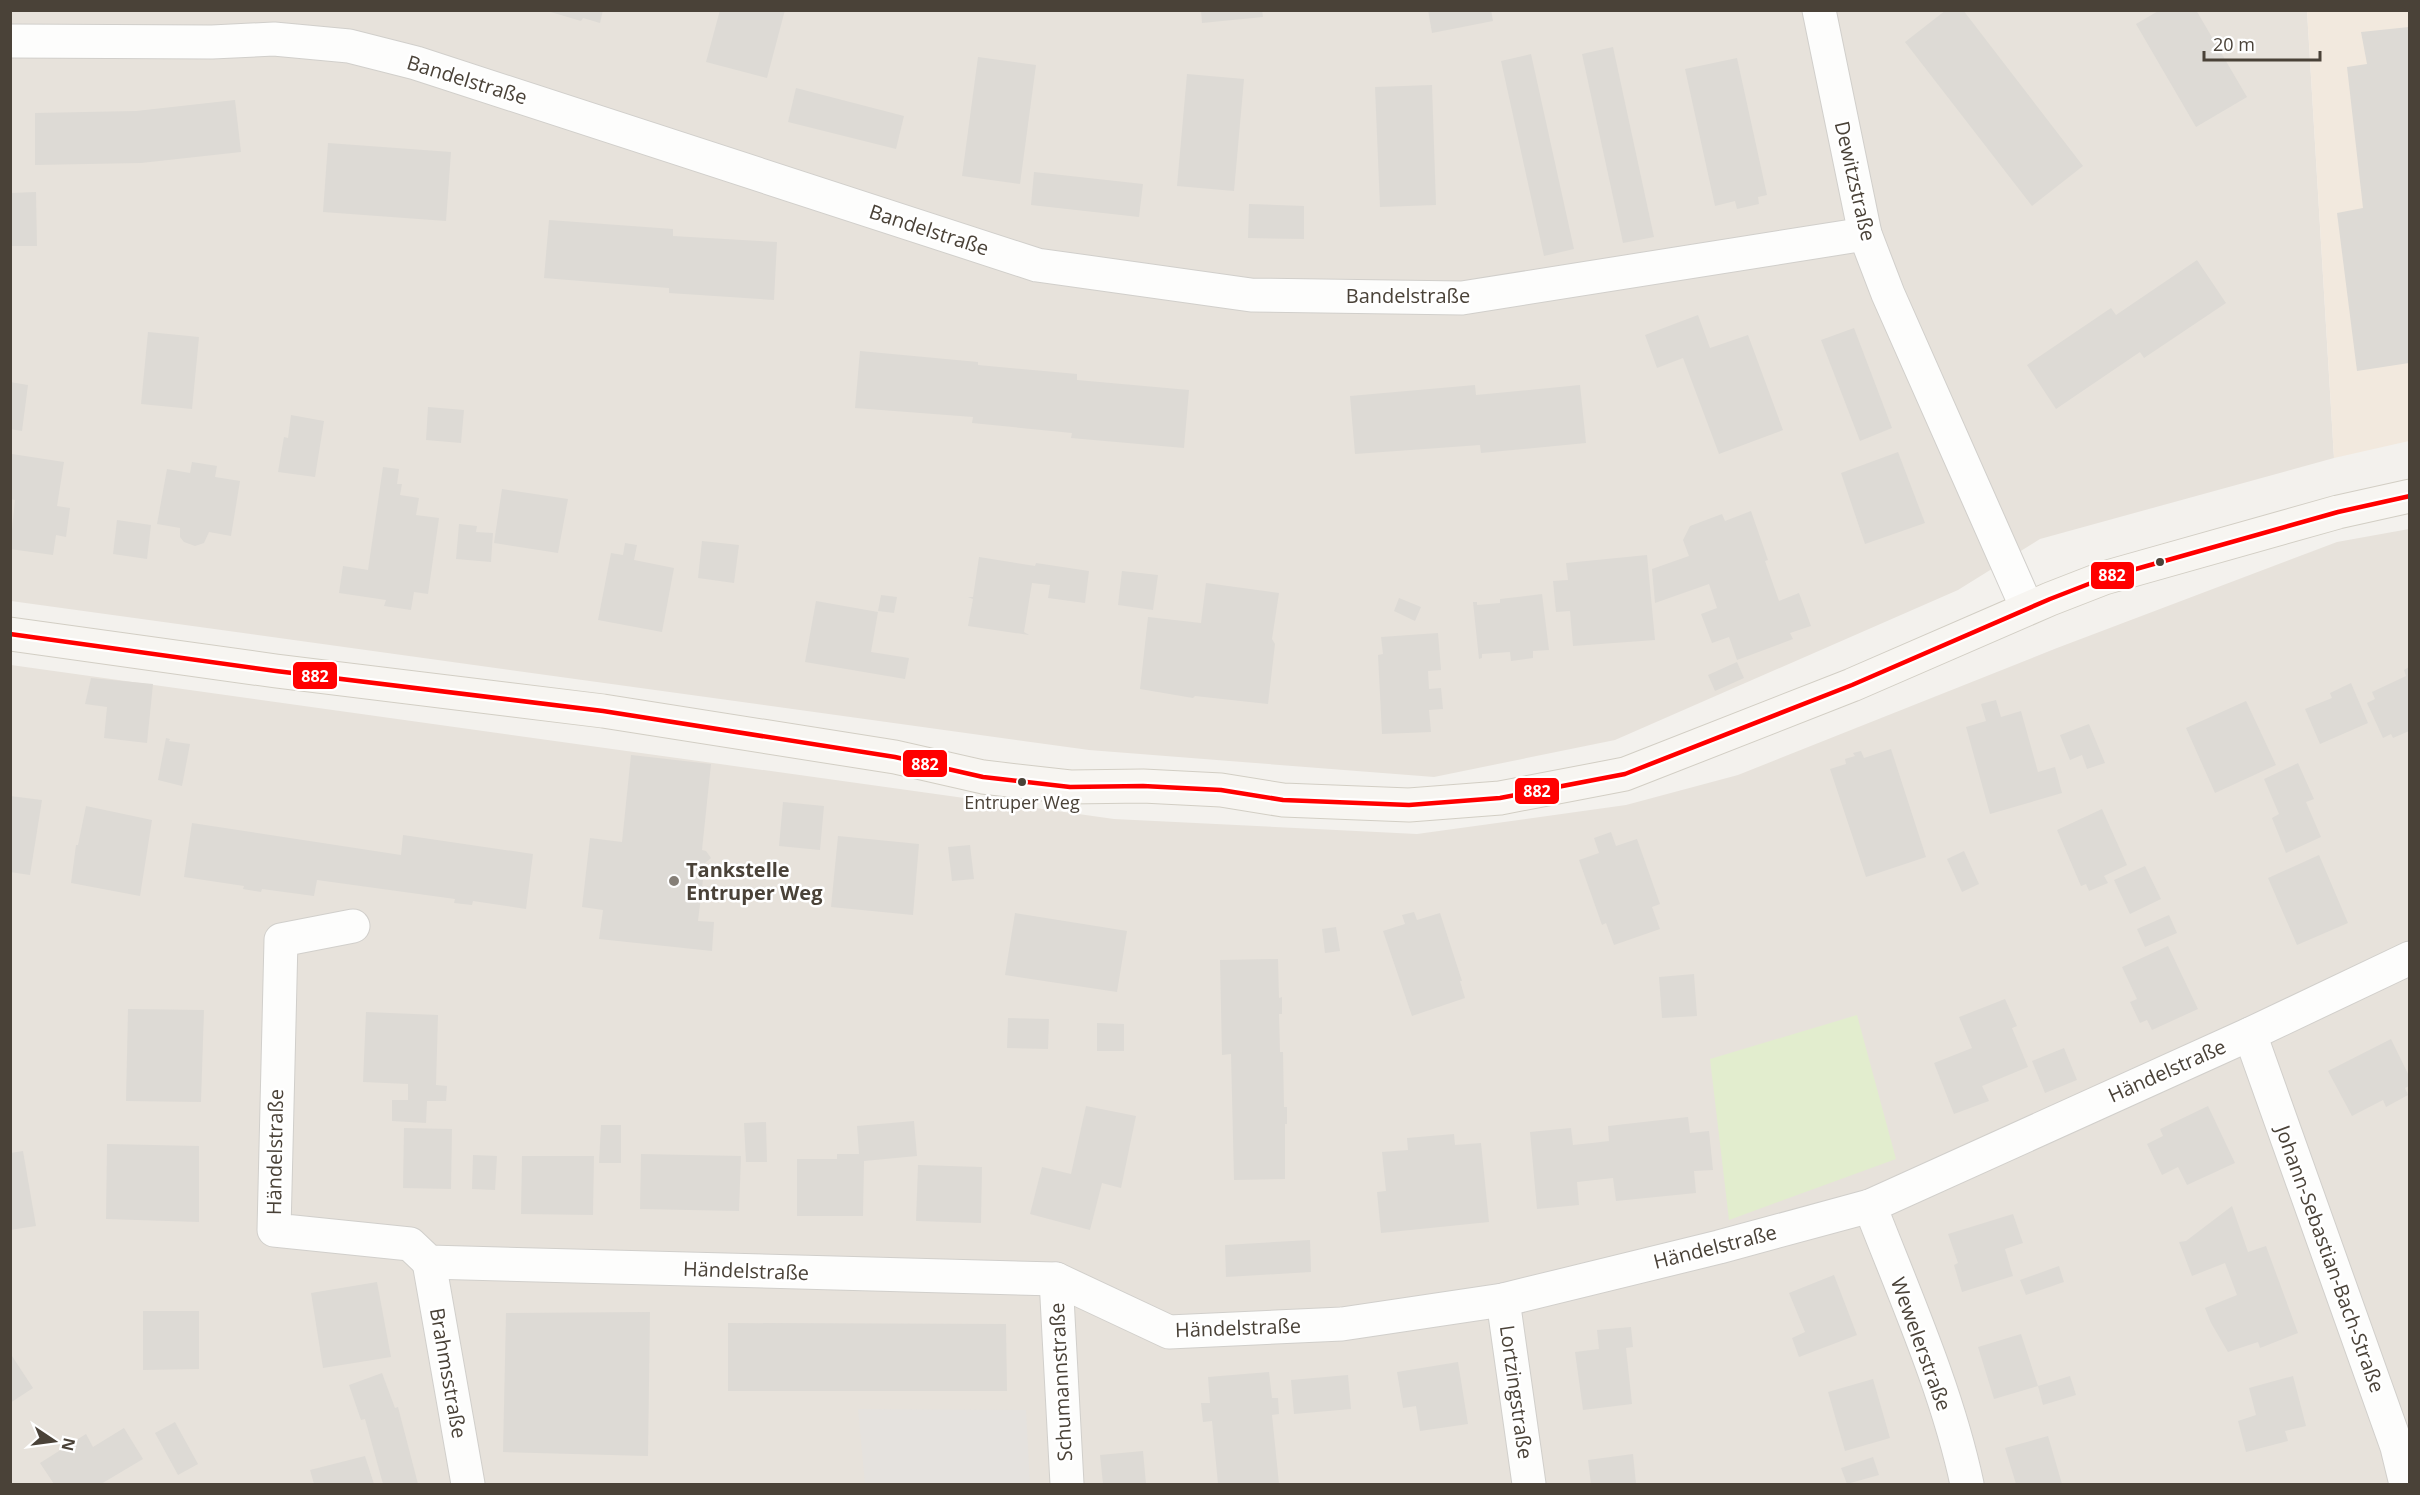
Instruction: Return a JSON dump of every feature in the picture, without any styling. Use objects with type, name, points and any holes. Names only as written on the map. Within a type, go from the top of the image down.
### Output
[{"type":"main road","points":[[10,633],[276,671],[603,711],[895,757],[983,777],[1070,787],[1143,786],[1221,790],[1282,800],[1409,805],[1500,798],[1625,774],[1852,685],[2027,608],[2104,578],[2338,512],[2409,496]]},
{"type":"street","name":"Dewitzstraße","points":[[1819,10],[1865,234],[1888,294],[2027,608]]},
{"type":"street","name":"Bandelstraße","points":[[10,41],[212,42],[274,39],[349,46],[416,63],[1037,265],[1251,295],[1462,298],[1865,234]]},
{"type":"street","name":"Händelstraße","points":[[353,926],[281,940],[274,1230],[410,1244],[429,1262],[1056,1279],[1169,1332],[1342,1324],[1503,1300],[1719,1247],[1870,1206],[2250,1034],[2409,958]]},
{"type":"street","name":"Johann-Sebastian-Bach-Straße","points":[[2250,1034],[2403,1445],[2406,1485]]},
{"type":"street","name":"Wewelerstraße","points":[[1870,1206],[1924,1345],[1967,1485]]},
{"type":"street","name":"Brahmsstraße","points":[[429,1262],[468,1485]]},
{"type":"street","name":"Schumannstraße","points":[[1056,1279],[1067,1485]]},
{"type":"street","name":"Lortzingstraße","points":[[1503,1300],[1529,1485]]},
{"type":"shaded area","points":[[11,11],[2307,11],[2334,458],[2040,539],[1958,590],[1615,740],[1434,777],[1089,750],[11,601]]},
{"type":"shaded area","points":[[2307,11],[2409,11],[2409,441],[2334,458]]},
{"type":"shaded area","points":[[2409,529],[2409,1484],[11,1484],[11,665],[1114,819],[1417,834],[1626,805],[1738,775],[2057,648],[2337,542]]},
{"type":"shaded area","points":[[858,1409],[1026,1410],[1030,1484],[865,1484]]},
{"type":"green space","points":[[1857,1015],[1896,1159],[1729,1220],[1710,1059]]},
{"type":"building","points":[[544,10],[603,10],[600,23],[583,18],[581,21]]},
{"type":"building","points":[[720,10],[785,10],[767,78],[706,62]]},
{"type":"building","points":[[1201,10],[1262,10],[1263,17],[1202,23]]},
{"type":"building","points":[[1428,10],[1491,10],[1493,21],[1432,33]]},
{"type":"building","points":[[1946,10],[1963,10],[2083,166],[2032,206],[1905,42]]},
{"type":"building","points":[[2160,10],[2196,10],[2247,97],[2196,127],[2136,24]]},
{"type":"building","points":[[2409,27],[2409,363],[2357,371],[2337,213],[2363,208],[2347,67],[2367,64],[2361,32]]},
{"type":"building","points":[[1613,47],[1654,237],[1623,243],[1582,54]]},
{"type":"building","points":[[1531,54],[1574,249],[1544,256],[1501,61]]},
{"type":"building","points":[[978,57],[1036,65],[1020,184],[962,176]]},
{"type":"building","points":[[1737,58],[1767,195],[1758,197],[1759,204],[1737,209],[1735,201],[1715,206],[1685,69]]},
{"type":"building","points":[[1187,74],[1244,79],[1234,191],[1177,186]]},
{"type":"building","points":[[1432,85],[1436,205],[1380,207],[1375,87]]},
{"type":"building","points":[[796,88],[904,116],[896,149],[788,122]]},
{"type":"building","points":[[235,100],[241,152],[141,163],[35,165],[35,113],[136,111]]},
{"type":"building","points":[[328,143],[451,152],[446,221],[323,212]]},
{"type":"building","points":[[1034,172],[1143,184],[1139,217],[1031,205]]},
{"type":"building","points":[[36,192],[37,246],[10,246],[10,193]]},
{"type":"building","points":[[1249,204],[1304,206],[1304,239],[1248,238]]},
{"type":"building","points":[[549,220],[673,229],[673,236],[777,242],[774,300],[669,293],[669,288],[544,278]]},
{"type":"building","points":[[2197,260],[2226,303],[2144,358],[2140,352],[2056,409],[2027,365],[2111,308],[2116,315]]},
{"type":"building","points":[[1698,315],[1710,348],[1748,335],[1783,430],[1719,454],[1683,358],[1657,368],[1645,335]]},
{"type":"building","points":[[1854,328],[1892,428],[1860,441],[1821,340]]},
{"type":"building","points":[[148,332],[199,337],[192,409],[141,404]]},
{"type":"building","points":[[860,351],[1077,374],[1077,380],[1189,390],[1184,448],[1071,438],[1072,433],[972,423],[973,417],[855,408]]},
{"type":"building","points":[[10,382],[28,385],[22,431],[10,429]]},
{"type":"building","points":[[1475,385],[1476,395],[1580,385],[1586,443],[1481,453],[1480,445],[1355,454],[1350,396]]},
{"type":"building","points":[[428,407],[464,410],[461,443],[426,440]]},
{"type":"building","points":[[291,415],[324,421],[315,477],[278,472],[284,437],[288,438]]},
{"type":"building","points":[[1898,452],[1925,523],[1865,544],[1841,473]]},
{"type":"building","points":[[12,454],[64,462],[57,506],[70,508],[66,537],[56,535],[53,555],[10,549],[15,500],[10,499]]},
{"type":"building","points":[[192,462],[217,466],[215,477],[240,481],[231,536],[209,532],[204,543],[195,546],[184,542],[180,537],[180,528],[157,524],[167,469],[190,473]]},
{"type":"building","points":[[383,467],[399,469],[397,484],[402,484],[400,495],[419,498],[416,515],[439,518],[428,594],[414,592],[411,610],[384,606],[386,600],[339,593],[343,566],[368,570]]},
{"type":"building","points":[[502,489],[568,499],[558,553],[494,543]]},
{"type":"building","points":[[1751,511],[1779,601],[1799,593],[1811,626],[1790,633],[1793,639],[1737,660],[1729,637],[1712,643],[1701,614],[1717,608],[1709,584],[1655,603],[1652,569],[1689,556],[1683,540],[1690,526],[1722,514],[1725,521]]},
{"type":"building","points":[[117,520],[151,525],[147,559],[113,554]]},
{"type":"building","points":[[459,524],[477,526],[476,532],[493,533],[491,562],[456,559]]},
{"type":"building","points":[[702,541],[739,545],[734,583],[698,578]]},
{"type":"building","points":[[625,543],[637,545],[634,560],[674,568],[662,632],[598,620],[611,553],[623,555]]},
{"type":"building","points":[[1647,555],[1655,640],[1573,646],[1570,611],[1556,612],[1553,581],[1568,580],[1566,563]]},
{"type":"building","points":[[979,557],[1035,566],[1036,563],[1089,571],[1085,603],[1048,598],[1050,585],[1032,583],[1024,632],[1029,635],[968,626],[973,599],[968,597],[973,597]]},
{"type":"building","points":[[1122,571],[1158,575],[1153,610],[1118,605]]},
{"type":"building","points":[[1206,583],[1279,593],[1272,639],[1275,644],[1268,704],[1195,696],[1193,698],[1140,689],[1148,617],[1201,623]]},
{"type":"building","points":[[1542,594],[1549,650],[1533,651],[1533,658],[1511,661],[1510,652],[1482,654],[1482,658],[1479,659],[1473,602],[1477,602],[1477,605],[1500,603],[1500,599]]},
{"type":"building","points":[[881,595],[897,597],[894,613],[878,611]]},
{"type":"building","points":[[1399,598],[1421,607],[1415,621],[1394,611]]},
{"type":"building","points":[[816,601],[878,612],[871,652],[909,658],[905,679],[805,662]]},
{"type":"building","points":[[1438,633],[1441,670],[1428,671],[1429,689],[1441,688],[1443,709],[1429,710],[1431,732],[1382,734],[1378,655],[1383,654],[1381,637]]},
{"type":"building","points":[[1737,662],[1744,678],[1715,691],[1708,675]]},
{"type":"building","points":[[2409,667],[2409,731],[2393,738],[2391,734],[2383,738],[2367,703],[2375,699],[2372,692],[2406,676],[2404,670]]},
{"type":"building","points":[[91,678],[153,684],[147,743],[104,738],[107,707],[85,704]]},
{"type":"building","points":[[2351,683],[2368,723],[2320,744],[2305,709],[2332,698],[2330,693]]},
{"type":"building","points":[[1996,700],[2001,717],[2021,711],[2038,772],[2055,767],[2062,793],[1990,814],[1966,727],[1986,721],[1981,704]]},
{"type":"building","points":[[2246,701],[2276,765],[2215,793],[2186,728]]},
{"type":"building","points":[[2089,724],[2105,763],[2087,769],[2082,755],[2070,760],[2060,735]]},
{"type":"building","points":[[166,738],[170,739],[169,741],[190,744],[182,786],[158,780]]},
{"type":"building","points":[[1891,749],[1926,857],[1866,877],[1830,769],[1846,764],[1845,759],[1855,756],[1853,753],[1861,751],[1864,758]]},
{"type":"building","points":[[631,755],[711,764],[702,850],[706,851],[711,858],[705,863],[698,921],[714,922],[712,951],[599,939],[603,910],[582,907],[590,838],[622,842]]},
{"type":"building","points":[[2298,763],[2314,799],[2306,802],[2321,837],[2286,853],[2272,818],[2279,814],[2264,779]]},
{"type":"building","points":[[10,796],[42,800],[30,875],[10,872]]},
{"type":"building","points":[[783,802],[824,806],[820,850],[779,846]]},
{"type":"building","points":[[86,806],[152,820],[140,896],[71,883],[76,845],[78,845]]},
{"type":"building","points":[[2102,809],[2127,865],[2104,876],[2108,883],[2089,891],[2086,884],[2081,886],[2057,830]]},
{"type":"building","points":[[192,823],[401,855],[403,835],[533,854],[526,909],[473,901],[472,905],[454,903],[455,899],[317,880],[314,896],[262,889],[261,892],[243,889],[244,886],[184,877]]},
{"type":"building","points":[[1611,832],[1616,846],[1637,839],[1660,904],[1652,907],[1660,929],[1614,945],[1606,923],[1602,925],[1579,860],[1599,853],[1594,838]]},
{"type":"building","points":[[838,836],[919,844],[913,915],[831,907]]},
{"type":"building","points":[[970,845],[974,879],[952,881],[948,847]]},
{"type":"building","points":[[1964,851],[1979,884],[1962,892],[1947,859]]},
{"type":"building","points":[[2319,855],[2348,923],[2297,945],[2268,878]]},
{"type":"building","points":[[2145,866],[2161,899],[2130,914],[2114,880]]},
{"type":"building","points":[[1414,912],[1417,920],[1440,913],[1462,981],[1460,981],[1465,998],[1412,1016],[1383,931],[1405,924],[1402,915]]},
{"type":"building","points":[[1015,913],[1127,931],[1117,992],[1005,975]]},
{"type":"building","points":[[2169,915],[2177,933],[2145,947],[2137,929]]},
{"type":"building","points":[[1336,927],[1340,951],[1325,953],[1322,929]]},
{"type":"building","points":[[2168,946],[2198,1009],[2152,1030],[2147,1020],[2140,1023],[2130,1002],[2137,999],[2122,967]]},
{"type":"building","points":[[1278,959],[1279,998],[1282,997],[1282,1014],[1279,1014],[1280,1052],[1283,1052],[1284,1107],[1287,1107],[1285,1179],[1234,1180],[1231,1054],[1222,1055],[1220,960]]},
{"type":"building","points":[[1694,974],[1697,1016],[1662,1018],[1659,977]]},
{"type":"building","points":[[2005,999],[2017,1026],[2012,1028],[2028,1067],[1982,1086],[1989,1101],[1954,1114],[1934,1063],[1972,1048],[1959,1017]]},
{"type":"building","points":[[128,1009],[204,1010],[201,1102],[126,1101]]},
{"type":"building","points":[[366,1012],[438,1015],[436,1085],[447,1086],[446,1101],[427,1101],[426,1123],[392,1121],[392,1100],[408,1100],[408,1084],[363,1082]]},
{"type":"building","points":[[1008,1018],[1049,1019],[1048,1049],[1007,1048]]},
{"type":"building","points":[[1097,1023],[1124,1024],[1124,1051],[1097,1051]]},
{"type":"building","points":[[2391,1039],[2409,1076],[2409,1086],[2405,1088],[2408,1095],[2386,1107],[2383,1100],[2352,1116],[2328,1071]]},
{"type":"building","points":[[2064,1048],[2077,1080],[2045,1093],[2032,1061]]},
{"type":"building","points":[[1086,1106],[1136,1116],[1121,1188],[1102,1183],[1090,1230],[1030,1214],[1042,1167],[1071,1174]]},
{"type":"building","points":[[2208,1106],[2235,1163],[2187,1185],[2178,1167],[2162,1175],[2147,1144],[2163,1136],[2160,1129]]},
{"type":"building","points":[[1688,1117],[1690,1133],[1709,1131],[1713,1170],[1694,1171],[1696,1193],[1616,1201],[1613,1178],[1577,1182],[1579,1205],[1537,1209],[1530,1132],[1571,1128],[1573,1145],[1609,1141],[1608,1126]]},
{"type":"building","points":[[914,1121],[917,1156],[864,1161],[863,1216],[797,1216],[797,1159],[837,1159],[837,1154],[859,1154],[857,1126]]},
{"type":"building","points":[[766,1122],[767,1162],[746,1162],[744,1123]]},
{"type":"building","points":[[601,1125],[621,1125],[621,1163],[599,1163]]},
{"type":"building","points":[[404,1128],[452,1129],[451,1189],[403,1188]]},
{"type":"building","points":[[1454,1134],[1455,1145],[1481,1143],[1489,1222],[1381,1233],[1377,1192],[1386,1191],[1382,1152],[1408,1150],[1407,1138]]},
{"type":"building","points":[[107,1144],[199,1146],[199,1222],[106,1219]]},
{"type":"building","points":[[23,1151],[36,1226],[10,1230],[10,1153]]},
{"type":"building","points":[[641,1154],[741,1156],[739,1211],[640,1209]]},
{"type":"building","points":[[473,1155],[497,1156],[495,1190],[472,1189]]},
{"type":"building","points":[[522,1156],[594,1156],[593,1215],[521,1214]]},
{"type":"building","points":[[918,1165],[982,1167],[981,1223],[916,1221]]},
{"type":"building","points":[[2232,1206],[2248,1252],[2266,1246],[2298,1333],[2260,1348],[2258,1342],[2228,1352],[2205,1308],[2237,1295],[2225,1263],[2192,1276],[2179,1242],[2186,1241]]},
{"type":"building","points":[[2013,1214],[2023,1243],[2005,1249],[2013,1276],[1962,1292],[1954,1265],[1958,1263],[1948,1234]]},
{"type":"building","points":[[1310,1240],[1311,1272],[1226,1277],[1225,1245]]},
{"type":"building","points":[[2059,1266],[2064,1282],[2026,1295],[2020,1280]]},
{"type":"building","points":[[1834,1275],[1857,1335],[1799,1357],[1792,1338],[1805,1332],[1789,1293]]},
{"type":"building","points":[[377,1282],[391,1357],[323,1368],[311,1293]]},
{"type":"building","points":[[143,1311],[199,1311],[199,1369],[143,1370]]},
{"type":"building","points":[[650,1312],[648,1456],[503,1452],[506,1313]]},
{"type":"building","points":[[728,1323],[1006,1324],[1007,1391],[728,1391]]},
{"type":"building","points":[[1631,1327],[1633,1347],[1626,1348],[1632,1404],[1583,1410],[1575,1352],[1599,1349],[1597,1330]]},
{"type":"building","points":[[2021,1334],[2038,1386],[1994,1399],[1978,1347]]},
{"type":"building","points":[[10,1353],[33,1388],[10,1403]]},
{"type":"building","points":[[1458,1362],[1468,1424],[1420,1431],[1416,1406],[1403,1408],[1397,1372]]},
{"type":"building","points":[[1269,1372],[1272,1398],[1278,1398],[1279,1414],[1272,1415],[1279,1484],[1218,1484],[1212,1421],[1203,1422],[1201,1403],[1210,1403],[1208,1377]]},
{"type":"building","points":[[382,1373],[395,1408],[398,1407],[418,1484],[383,1484],[365,1419],[361,1420],[349,1385]]},
{"type":"building","points":[[1348,1375],[1351,1409],[1294,1414],[1291,1380]]},
{"type":"building","points":[[2070,1376],[2076,1395],[2043,1405],[2038,1386]]},
{"type":"building","points":[[2293,1376],[2306,1426],[2285,1431],[2288,1441],[2246,1452],[2238,1421],[2256,1415],[2249,1388]]},
{"type":"building","points":[[1873,1379],[1890,1438],[1845,1451],[1828,1392]]},
{"type":"building","points":[[175,1422],[198,1464],[178,1475],[155,1433]]},
{"type":"building","points":[[124,1428],[143,1459],[101,1484],[54,1484],[40,1463],[86,1434],[93,1447]]},
{"type":"building","points":[[2048,1436],[2062,1484],[2016,1484],[2005,1448]]},
{"type":"building","points":[[1143,1451],[1146,1484],[1103,1484],[1100,1455]]},
{"type":"building","points":[[1633,1454],[1636,1484],[1591,1484],[1588,1460]]},
{"type":"building","points":[[365,1456],[374,1484],[314,1484],[310,1470]]},
{"type":"building","points":[[1873,1457],[1879,1475],[1847,1484],[1841,1468]]},
{"type":"transit line","name":"882","points":[[10,634],[276,671],[603,711],[895,757],[983,777],[1070,787],[1143,786],[1221,790],[1283,800],[1409,805],[1500,798],[1625,774],[1852,685],[2104,578],[2338,512],[2410,496]]},
{"type":"place","name":"Entruper Weg","points":[[1022,782]]},
{"type":"place","name":"Tankstelle Entruper Weg","points":[[674,881]]}]
